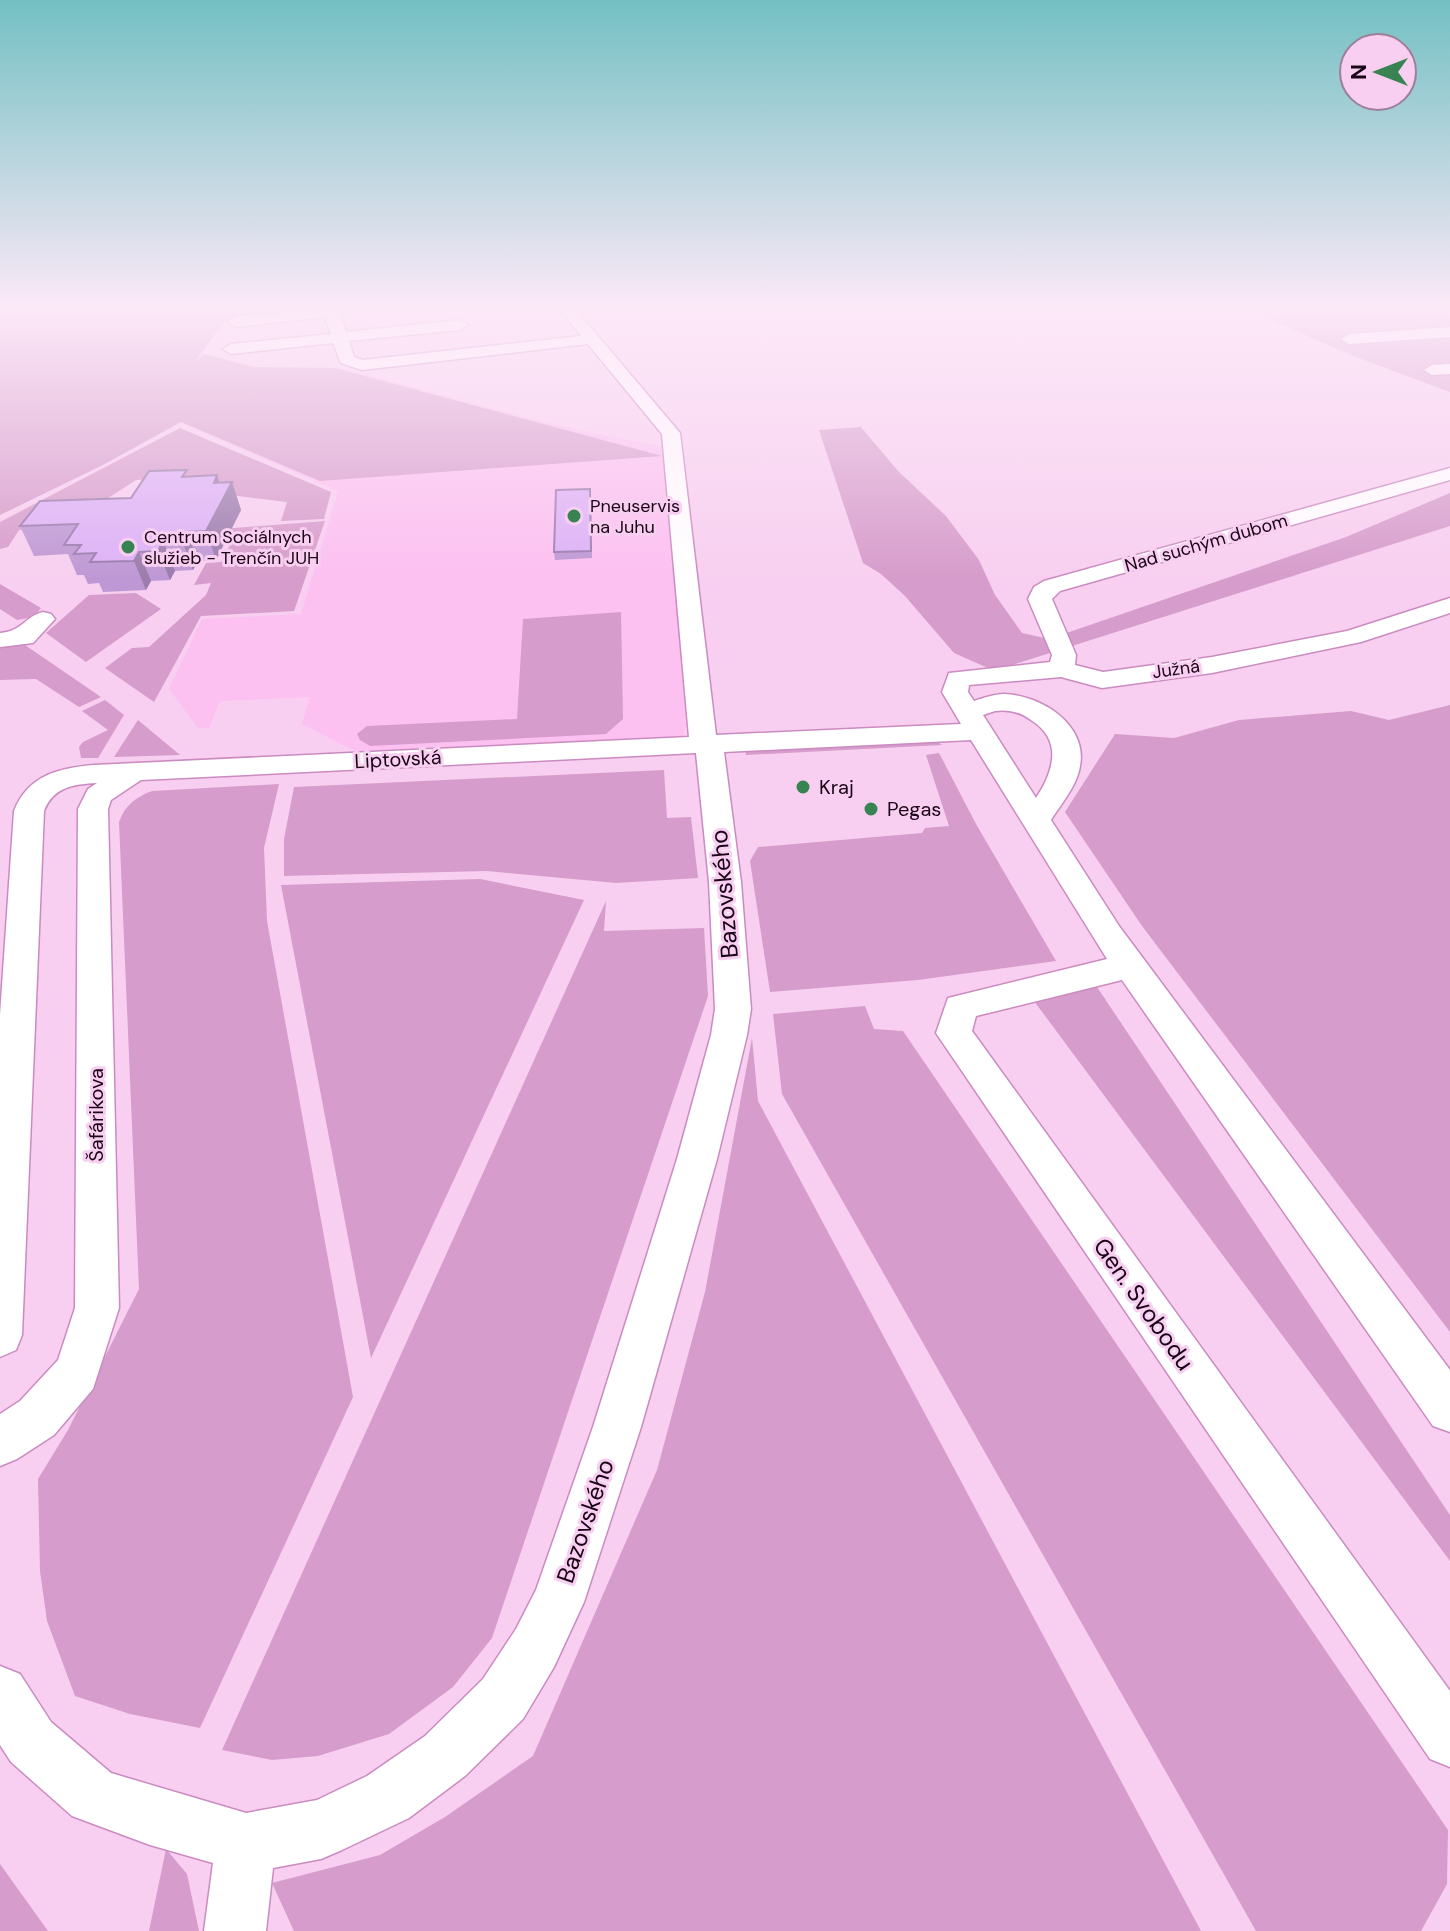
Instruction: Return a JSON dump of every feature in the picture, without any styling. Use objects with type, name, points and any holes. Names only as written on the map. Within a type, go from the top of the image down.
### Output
[{"type":"street","points":[[643,399],[671,433],[706,744]]},
{"type":"street","name":"Nad suchým dubom","points":[[1062,669],[1064,655],[1040,599],[1042,592],[1052,586],[1450,474]]},
{"type":"street","name":"Južná","points":[[972,722],[955,692],[958,678],[1062,669],[1102,680],[1212,665],[1352,637],[1450,605]]},
{"type":"street","points":[[0,640],[24,638],[43,619]]},
{"type":"street","points":[[1035,822],[1066,768],[1066,743],[1048,718],[1017,704],[988,704],[972,722],[1035,822],[1129,966],[1450,1409]]},
{"type":"street","name":"Liptovská","points":[[114,773],[706,744],[972,722]]},
{"type":"street","name":"Bazovského","points":[[0,1694],[31,1742],[93,1795],[150,1816],[246,1843],[321,1829],[388,1797],[445,1756],[503,1699],[535,1648],[558,1602],[622,1412],[697,1159],[733,1009],[725,882],[706,744]]},
{"type":"street","points":[[0,1335],[29,811],[41,789],[52,782],[68,776],[114,773]]},
{"type":"street","name":"Šafárikova","points":[[0,1442],[37,1418],[77,1373],[97,1308],[93,809],[98,795],[114,773]]},
{"type":"street","name":"Gen. Svobodu","points":[[1129,966],[960,1007],[954,1033],[1450,1739]]},
{"type":"street","points":[[235,1931],[246,1843]]},
{"type":"shaded area","points":[[0,399],[451,399],[662,456],[320,481],[181,422],[103,465],[0,515]]},
{"type":"shaded area","points":[[245,399],[458,399],[552,424],[664,447],[686,725],[682,739],[366,754],[302,724],[310,697],[220,701],[209,728],[198,728],[169,689],[202,619],[301,614],[338,491],[179,422]]},
{"type":"shaded area","points":[[861,427],[898,471],[946,516],[979,560],[995,595],[1022,633],[1049,639],[1346,537],[1450,493],[1450,526],[1009,666],[1013,672],[1006,676],[954,653],[905,596],[881,574],[863,563],[819,430]]},
{"type":"shaded area","points":[[180,428],[331,492],[324,519],[281,521],[287,502],[206,492],[173,478],[136,480],[108,498],[90,525],[19,530],[8,547],[0,549],[0,522]]},
{"type":"shaded area","points":[[325,521],[294,611],[201,616],[154,702],[105,668],[132,648],[149,647],[206,595],[211,583],[194,585],[206,563],[221,562],[233,539],[216,539],[222,529]]},
{"type":"shaded area","points":[[0,584],[41,608],[34,617],[17,620],[0,609]]},
{"type":"shaded area","points":[[136,593],[161,609],[86,662],[46,633],[89,595]]},
{"type":"shaded area","points":[[621,612],[623,719],[606,734],[370,746],[357,734],[367,726],[517,719],[523,619]]},
{"type":"shaded area","points":[[0,643],[22,643],[101,697],[79,707],[36,679],[0,680]]},
{"type":"shaded area","points":[[105,700],[124,715],[98,758],[81,758],[79,747],[83,742],[108,730],[82,711]]},
{"type":"shaded area","points":[[1450,705],[1450,1332],[1142,926],[1065,812],[1115,734],[1174,738],[1239,720],[1351,711],[1389,720]]},
{"type":"shaded area","points":[[138,720],[180,755],[114,757]]},
{"type":"shaded area","points":[[935,740],[942,745],[746,755],[745,746]]},
{"type":"shaded area","points":[[939,753],[976,824],[1056,961],[918,980],[770,992],[750,861],[758,847],[922,833],[925,828],[949,826],[926,755]]},
{"type":"shaded area","points":[[664,770],[667,818],[691,817],[698,878],[616,883],[487,871],[284,876],[284,839],[294,787]]},
{"type":"shaded area","points":[[279,784],[264,848],[267,921],[353,1397],[200,1728],[130,1714],[75,1696],[47,1621],[40,1571],[38,1479],[68,1430],[139,1289],[119,822],[132,802],[152,791]]},
{"type":"shaded area","points":[[480,879],[584,900],[371,1358],[281,885]]},
{"type":"shaded area","points":[[606,901],[604,931],[704,928],[708,996],[492,1638],[453,1687],[389,1734],[318,1756],[272,1760],[222,1750]]},
{"type":"shaded area","points":[[1093,981],[1450,1515],[1450,1561],[1031,997]]},
{"type":"shaded area","points":[[865,1006],[874,1029],[903,1031],[1448,1830],[1447,1884],[1421,1931],[1256,1931],[782,1094],[773,1014]]},
{"type":"shaded area","points":[[752,1038],[758,1101],[1201,1931],[294,1931],[272,1883],[380,1855],[445,1817],[533,1756],[657,1470],[705,1292]]},
{"type":"shaded area","points":[[166,1849],[187,1874],[199,1931],[149,1931]]},
{"type":"shaded area","points":[[0,1864],[48,1931],[0,1931]]},
{"type":"building","points":[[187,470],[182,477],[217,475],[214,483],[232,482],[206,531],[187,532],[182,540],[163,541],[158,551],[139,552],[134,561],[90,562],[96,553],[74,554],[81,545],[64,545],[78,524],[20,526],[40,501],[131,498],[149,471]]},
{"type":"building","name":"Pneuservis na Juhu","points":[[590,489],[591,551],[554,552],[556,490]]},
{"type":"place","name":"Pneuservis na Juhu","points":[[574,516]]},
{"type":"place","name":"Centrum Sociálnych služieb - Trenčín JUH","points":[[128,547]]},
{"type":"place","name":"Kraj","points":[[803,787]]},
{"type":"place","name":"Pegas","points":[[871,809]]}]
